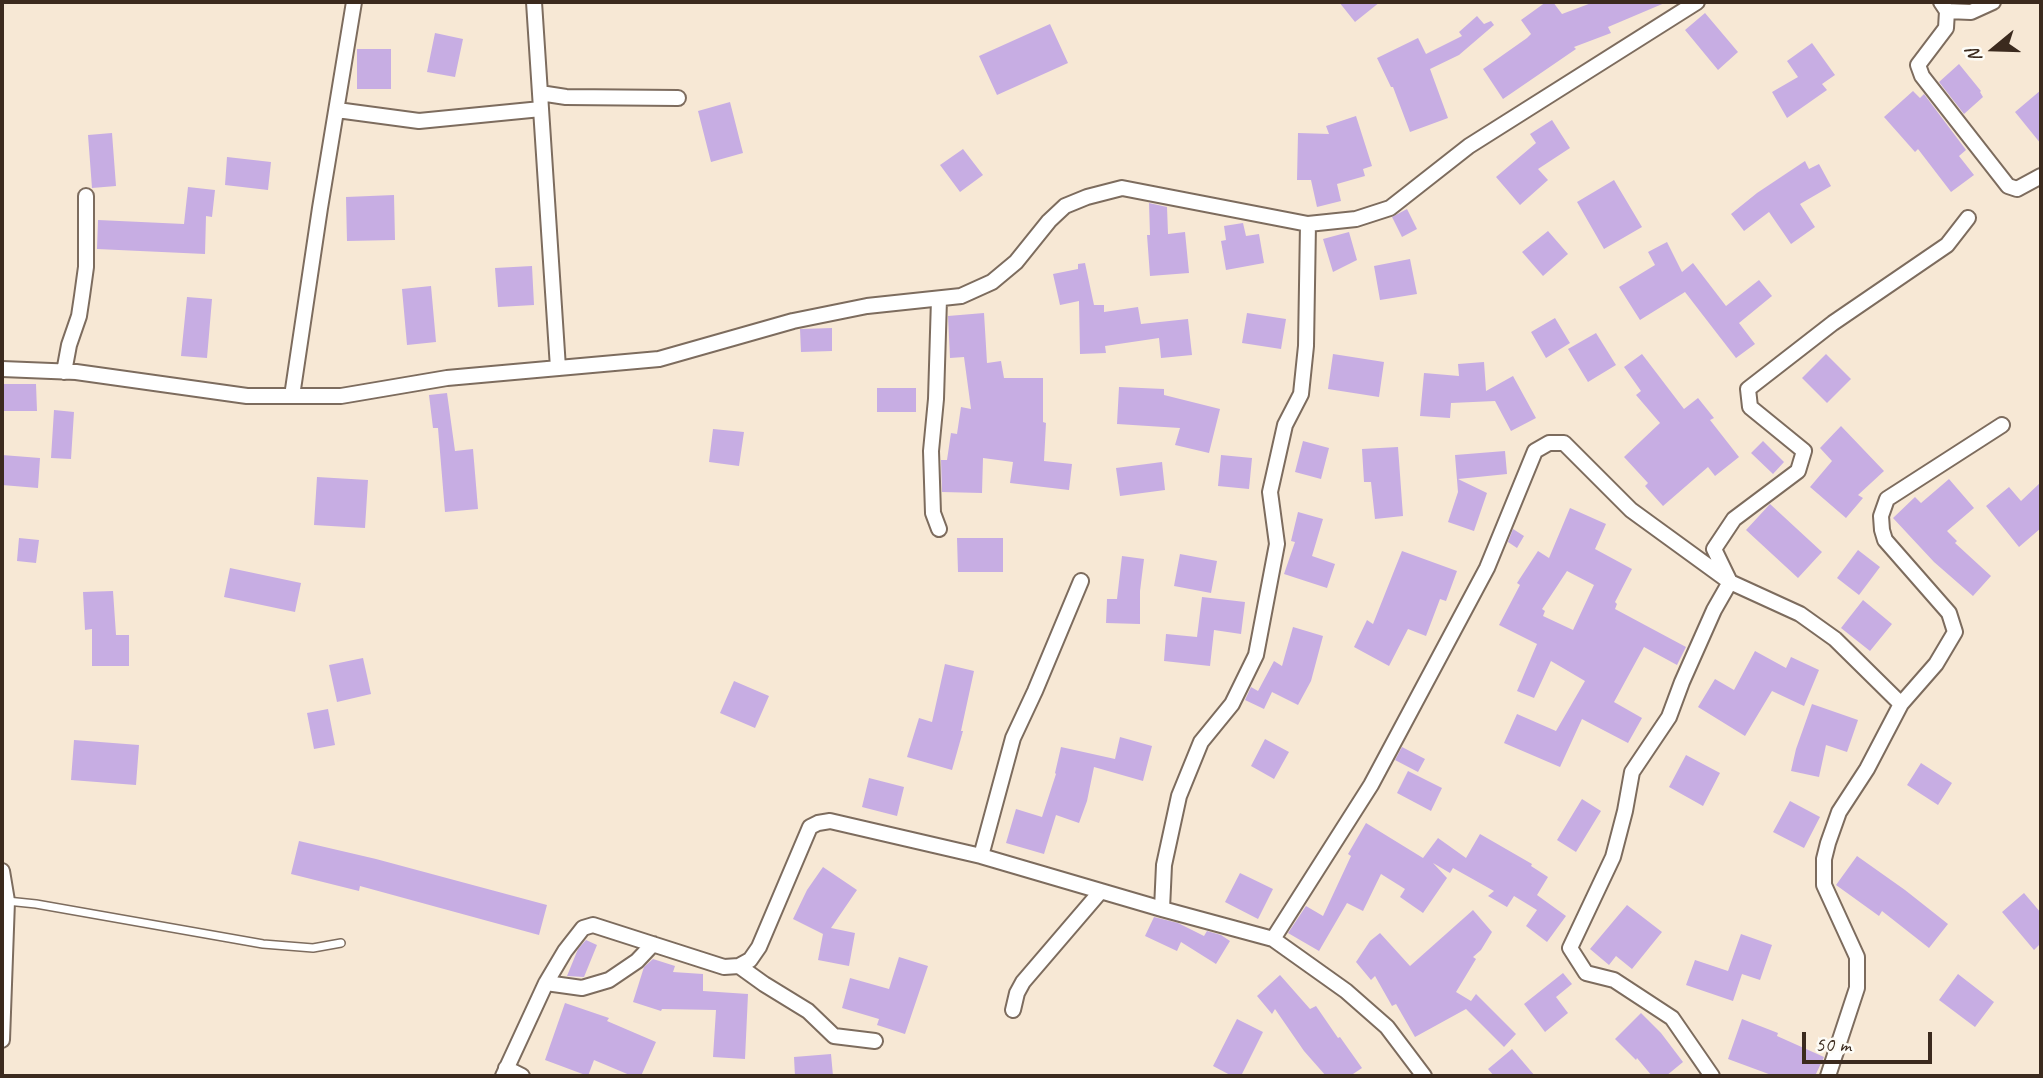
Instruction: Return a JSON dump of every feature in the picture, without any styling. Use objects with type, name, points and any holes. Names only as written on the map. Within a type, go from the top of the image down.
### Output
[{"type":"street","points":[[292,396],[354,2]]},
{"type":"street","points":[[534,2],[558,368]]},
{"type":"street","points":[[2,369],[65,372],[247,396],[341,396],[447,378],[659,359],[793,321],[867,306],[961,296],[992,282],[1016,262],[1049,221],[1065,206],[1122,188],[1308,224],[1356,219],[1390,208],[1469,146],[1697,2]]},
{"type":"street","points":[[1993,2],[1971,12],[1944,6],[1946,28],[1918,65],[1922,76],[2008,186],[2018,189],[2041,177]]},
{"type":"street","points":[[540,93],[566,97],[678,98]]},
{"type":"street","points":[[337,110],[419,121],[541,109]]},
{"type":"street","points":[[65,372],[84,286],[86,196]]},
{"type":"street","points":[[1730,582],[1714,549],[1734,519],[1798,471],[1804,451],[1750,407],[1748,389],[1833,323],[1947,245],[1968,218]]},
{"type":"street","points":[[1162,909],[1164,865],[1179,796],[1201,741],[1232,704],[1256,655],[1277,544],[1270,492],[1285,425],[1301,394],[1306,346],[1308,224]]},
{"type":"street","points":[[939,299],[936,399],[931,451],[933,513],[939,529]]},
{"type":"street","points":[[1828,1076],[1857,988],[1857,957],[1824,885],[1824,859],[1839,812],[1867,769],[1901,704],[1936,664],[1955,632],[1949,613],[1885,540],[1881,516],[1887,499],[2002,425]]},
{"type":"street","points":[[1273,939],[1371,785],[1487,568],[1535,451],[1549,443],[1564,443],[1631,510],[1730,582],[1800,614],[1835,639],[1901,704]]},
{"type":"street","points":[[981,856],[1013,738],[1082,581]]},
{"type":"street","points":[[1712,1076],[1672,1018],[1614,979],[1586,973],[1570,948],[1614,857],[1632,772],[1670,717],[1682,682],[1714,610],[1730,582]]},
{"type":"street","points":[[522,1076],[505,1072],[546,983],[583,928],[593,925],[724,967],[739,966],[750,960],[759,947],[810,827],[830,821],[981,856],[1273,939],[1346,991],[1387,1027],[1424,1076]]},
{"type":"street","points":[[2,870],[7,901],[2,1040]]},
{"type":"street","points":[[1013,1010],[1023,982],[1101,891]]},
{"type":"street","points":[[546,983],[582,988],[609,980],[637,961],[653,944]]},
{"type":"street","points":[[739,966],[808,1011],[834,1036],[875,1041]]},
{"type":"lane","points":[[7,901],[263,944],[313,948],[341,943]]},
{"type":"building","points":[[1339,2],[1380,2],[1355,22]]},
{"type":"building","points":[[1546,2],[1553,2],[1562,14],[1594,2],[1667,2],[1608,27],[1611,33],[1574,47],[1576,49],[1503,99],[1483,69],[1531,34],[1521,20]]},
{"type":"building","points":[[1705,13],[1738,52],[1718,70],[1685,30]]},
{"type":"building","points":[[1477,16],[1484,24],[1491,21],[1494,25],[1459,55],[1430,69],[1448,118],[1410,132],[1393,87],[1377,58],[1418,38],[1426,54],[1462,36],[1459,32]]},
{"type":"building","points":[[1050,24],[1068,63],[997,95],[979,56]]},
{"type":"building","points":[[435,33],[463,39],[455,77],[427,72]]},
{"type":"building","points":[[1812,43],[1835,75],[1822,84],[1827,90],[1787,118],[1772,92],[1798,77],[1787,61]]},
{"type":"building","points":[[357,49],[391,49],[391,89],[357,89]]},
{"type":"building","points":[[1959,64],[1983,97],[1964,114],[1939,82]]},
{"type":"building","points":[[2041,90],[2041,144],[2015,112]]},
{"type":"building","points":[[1913,91],[1920,98],[1924,94],[1966,150],[1959,156],[1974,175],[1951,192],[1918,149],[1915,152],[1884,117]]},
{"type":"building","points":[[730,102],[743,153],[711,162],[698,111]]},
{"type":"building","points":[[1356,116],[1372,166],[1363,169],[1365,176],[1337,184],[1341,201],[1317,207],[1311,180],[1297,180],[1298,133],[1329,134],[1326,126]]},
{"type":"building","points":[[1552,120],[1570,148],[1538,169],[1548,180],[1520,205],[1496,177],[1536,143],[1530,134]]},
{"type":"building","points":[[112,133],[116,186],[92,188],[88,135]]},
{"type":"building","points":[[963,149],[983,175],[960,192],[940,165]]},
{"type":"building","points":[[227,157],[271,162],[268,190],[225,185]]},
{"type":"building","points":[[1805,161],[1809,169],[1819,164],[1831,186],[1800,204],[1815,227],[1791,244],[1769,212],[1744,231],[1731,214]]},
{"type":"building","points":[[1614,180],[1642,227],[1604,249],[1577,202]]},
{"type":"building","points":[[188,187],[215,190],[212,217],[206,216],[205,254],[97,249],[98,220],[184,224]]},
{"type":"building","points":[[394,195],[395,240],[347,241],[346,197]]},
{"type":"building","points":[[1149,203],[1167,207],[1168,234],[1185,232],[1189,273],[1150,276],[1147,235],[1150,235]]},
{"type":"building","points":[[1407,209],[1417,229],[1402,237],[1392,217]]},
{"type":"building","points":[[1243,223],[1246,236],[1259,234],[1264,263],[1226,270],[1221,241],[1226,240],[1224,226]]},
{"type":"building","points":[[1548,231],[1568,254],[1543,276],[1522,252]]},
{"type":"building","points":[[1349,232],[1357,260],[1333,272],[1323,239]]},
{"type":"building","points":[[1667,242],[1682,272],[1693,263],[1726,306],[1759,280],[1772,296],[1739,323],[1755,344],[1736,358],[1685,292],[1640,320],[1619,287],[1655,265],[1648,252]]},
{"type":"building","points":[[1410,259],[1417,294],[1380,300],[1374,266]]},
{"type":"building","points":[[1085,263],[1094,305],[1104,305],[1104,312],[1138,307],[1141,324],[1188,319],[1192,355],[1161,358],[1159,338],[1105,346],[1106,353],[1080,354],[1079,301],[1060,305],[1053,274],[1078,269],[1078,264]]},
{"type":"building","points":[[532,266],[534,305],[498,307],[495,268]]},
{"type":"building","points":[[431,286],[436,342],[407,345],[402,289]]},
{"type":"building","points":[[187,297],[212,299],[207,358],[181,356]]},
{"type":"building","points":[[984,313],[987,363],[1001,361],[1004,378],[1043,378],[1043,422],[1046,423],[1044,461],[1072,464],[1069,490],[1010,483],[1013,462],[983,458],[982,493],[942,492],[941,460],[947,460],[951,433],[957,434],[961,407],[971,409],[964,357],[950,358],[948,316]]},
{"type":"building","points":[[1247,313],[1286,319],[1281,349],[1242,343]]},
{"type":"building","points":[[1555,318],[1570,343],[1546,358],[1531,332]]},
{"type":"building","points":[[832,328],[832,351],[801,352],[800,329]]},
{"type":"building","points":[[1596,333],[1616,365],[1588,382],[1568,349]]},
{"type":"building","points":[[1333,354],[1384,362],[1379,397],[1328,389]]},
{"type":"building","points":[[1642,354],[1684,409],[1698,398],[1714,418],[1710,420],[1739,457],[1715,476],[1708,467],[1663,506],[1645,486],[1648,483],[1624,457],[1660,423],[1636,395],[1641,391],[1624,367]]},
{"type":"building","points":[[1826,354],[1851,379],[1827,403],[1802,378]]},
{"type":"building","points":[[1484,362],[1486,391],[1513,376],[1536,418],[1511,431],[1495,401],[1451,403],[1450,418],[1420,416],[1424,373],[1459,376],[1458,364]]},
{"type":"building","points":[[2,384],[36,384],[37,411],[2,411]]},
{"type":"building","points":[[1119,387],[1164,389],[1164,395],[1220,409],[1209,453],[1175,445],[1180,428],[1117,424]]},
{"type":"building","points":[[877,388],[916,388],[916,412],[877,412]]},
{"type":"building","points":[[447,393],[455,451],[473,449],[478,509],[445,512],[438,428],[433,428],[429,395]]},
{"type":"building","points":[[54,410],[74,412],[71,459],[51,458]]},
{"type":"building","points":[[1841,426],[1884,471],[1858,495],[1863,498],[1846,518],[1810,487],[1832,461],[1820,448]]},
{"type":"building","points":[[713,429],[744,432],[739,466],[709,462]]},
{"type":"building","points":[[1303,441],[1329,448],[1321,479],[1295,472]]},
{"type":"building","points":[[1763,441],[1784,462],[1773,474],[1751,453]]},
{"type":"building","points":[[1398,447],[1403,516],[1375,519],[1371,482],[1364,482],[1362,449]]},
{"type":"building","points":[[1505,451],[1507,474],[1458,479],[1487,493],[1474,531],[1448,522],[1458,492],[1455,455]]},
{"type":"building","points":[[2,455],[40,458],[38,488],[2,485]]},
{"type":"building","points":[[1221,455],[1252,458],[1249,489],[1218,486]]},
{"type":"building","points":[[1162,462],[1165,490],[1120,496],[1116,468]]},
{"type":"building","points":[[317,477],[368,480],[365,528],[314,525]]},
{"type":"building","points":[[1949,479],[1974,508],[1947,531],[1957,541],[1955,543],[1991,576],[1973,596],[1934,562],[1893,518],[1915,497],[1921,503]]},
{"type":"building","points":[[2041,482],[2041,528],[2019,547],[1986,506],[2009,487],[2021,501]]},
{"type":"building","points":[[1770,504],[1822,552],[1798,578],[1746,530]]},
{"type":"building","points":[[1570,508],[1606,524],[1595,549],[1632,569],[1615,602],[1615,609],[1686,647],[1677,665],[1644,647],[1614,702],[1642,718],[1628,743],[1582,719],[1560,767],[1504,743],[1517,714],[1556,731],[1585,681],[1551,661],[1534,698],[1517,691],[1537,644],[1499,625],[1520,585],[1517,583],[1538,551],[1549,558]],"holes":[[[1567,571],[1594,585],[1573,630],[1543,616],[1545,611],[1542,609]]]},
{"type":"building","points":[[1298,512],[1323,519],[1312,556],[1335,564],[1327,588],[1284,574],[1295,542],[1291,541]]},
{"type":"building","points":[[1513,529],[1524,536],[1517,548],[1508,542]]},
{"type":"building","points":[[19,538],[39,540],[36,563],[17,561]]},
{"type":"building","points":[[957,538],[1003,538],[1003,572],[958,572]]},
{"type":"building","points":[[1858,550],[1880,567],[1859,595],[1837,578]]},
{"type":"building","points":[[1402,551],[1457,571],[1446,601],[1440,599],[1426,636],[1408,629],[1389,666],[1354,647],[1367,620],[1373,624]]},
{"type":"building","points":[[1180,554],[1217,561],[1211,593],[1174,586]]},
{"type":"building","points":[[1122,556],[1144,559],[1140,624],[1106,623],[1107,599],[1117,599]]},
{"type":"building","points":[[230,568],[301,583],[295,612],[224,597]]},
{"type":"building","points":[[113,591],[116,635],[129,635],[129,666],[92,666],[92,629],[85,630],[83,592]]},
{"type":"building","points":[[1202,597],[1245,602],[1241,634],[1214,630],[1210,666],[1164,661],[1166,634],[1197,637]]},
{"type":"building","points":[[1863,600],[1892,624],[1870,651],[1841,628]]},
{"type":"building","points":[[1293,627],[1323,636],[1311,681],[1298,705],[1272,692],[1264,709],[1245,700],[1251,687],[1258,691],[1274,661],[1282,666]]},
{"type":"building","points":[[1755,651],[1786,668],[1791,657],[1819,670],[1804,706],[1772,691],[1745,736],[1698,707],[1715,679],[1734,690]]},
{"type":"building","points":[[363,658],[371,694],[337,702],[329,665]]},
{"type":"building","points":[[945,664],[974,671],[963,731],[952,770],[907,757],[919,718],[932,722]]},
{"type":"building","points":[[734,681],[769,696],[755,728],[720,713]]},
{"type":"building","points":[[1812,704],[1858,720],[1847,752],[1826,745],[1819,777],[1791,771]]},
{"type":"building","points":[[328,709],[335,745],[314,749],[307,713]]},
{"type":"building","points":[[1120,737],[1152,746],[1143,781],[1094,767],[1079,823],[1056,815],[1044,854],[1006,843],[1016,809],[1042,817],[1056,774],[1061,747],[1115,759]]},
{"type":"building","points":[[1265,739],[1289,752],[1274,779],[1251,766]]},
{"type":"building","points":[[74,740],[139,745],[136,785],[71,780]]},
{"type":"building","points":[[1402,747],[1425,759],[1418,772],[1395,760]]},
{"type":"building","points":[[1686,755],[1720,773],[1703,806],[1669,787]]},
{"type":"building","points":[[1921,763],[1952,783],[1938,805],[1907,785]]},
{"type":"building","points":[[1408,771],[1442,788],[1431,811],[1397,793]]},
{"type":"building","points":[[869,778],[904,787],[897,816],[862,807]]},
{"type":"building","points":[[1582,799],[1601,811],[1576,852],[1557,840]]},
{"type":"building","points":[[1790,801],[1820,817],[1804,848],[1773,832]]},
{"type":"building","points":[[1366,823],[1423,858],[1438,838],[1466,858],[1480,834],[1532,864],[1531,866],[1548,877],[1537,895],[1566,916],[1547,942],[1526,926],[1537,910],[1514,896],[1507,907],[1488,896],[1494,891],[1453,868],[1450,873],[1433,863],[1447,878],[1423,913],[1400,897],[1405,889],[1381,874],[1363,911],[1347,903],[1319,951],[1288,933],[1306,906],[1323,916],[1351,856],[1348,854]]},
{"type":"building","points":[[299,841],[547,905],[539,935],[360,886],[359,891],[291,874]]},
{"type":"building","points":[[1857,856],[1948,924],[1929,948],[1882,911],[1879,916],[1836,885]]},
{"type":"building","points":[[823,867],[857,890],[831,928],[855,933],[849,966],[818,960],[823,934],[793,919],[807,890]]},
{"type":"building","points":[[1240,873],[1273,889],[1258,919],[1225,902]]},
{"type":"building","points":[[2024,893],[2041,913],[2041,943],[2034,950],[2002,912]]},
{"type":"building","points":[[1627,905],[1662,932],[1632,969],[1616,956],[1609,965],[1590,949]]},
{"type":"building","points":[[1473,910],[1492,932],[1481,950],[1473,957],[1476,959],[1456,992],[1471,1001],[1476,994],[1516,1034],[1504,1047],[1466,1009],[1415,1037],[1396,1004],[1392,1006],[1375,976],[1371,980],[1356,962],[1370,941],[1380,933],[1410,966]]},
{"type":"building","points":[[1154,917],[1178,923],[1204,936],[1207,931],[1230,941],[1216,964],[1181,942],[1177,951],[1145,936]]},
{"type":"building","points":[[1741,934],[1772,945],[1760,980],[1742,974],[1733,1001],[1686,985],[1695,960],[1728,971]]},
{"type":"building","points":[[586,940],[597,945],[584,977],[567,976],[578,949]]},
{"type":"building","points":[[899,957],[928,966],[905,1034],[877,1025],[879,1019],[842,1008],[850,978],[889,989]]},
{"type":"building","points":[[653,959],[675,966],[673,972],[703,974],[703,991],[748,994],[745,1059],[713,1057],[716,1010],[661,1011],[633,1002],[644,967]]},
{"type":"building","points":[[1563,973],[1572,984],[1556,997],[1568,1013],[1545,1032],[1524,1004]]},
{"type":"building","points":[[1958,974],[1994,1002],[1975,1027],[1939,1000]]},
{"type":"building","points":[[1280,975],[1310,1009],[1316,1006],[1362,1068],[1350,1076],[1326,1076],[1304,1051],[1275,1009],[1272,1014],[1257,996]]},
{"type":"building","points":[[565,1003],[609,1018],[607,1021],[656,1042],[641,1076],[632,1076],[594,1060],[588,1076],[545,1060]]},
{"type":"building","points":[[1641,1013],[1661,1033],[1683,1062],[1666,1076],[1652,1076],[1637,1058],[1636,1060],[1615,1039]]},
{"type":"building","points":[[1237,1019],[1263,1032],[1241,1076],[1232,1076],[1213,1066]]},
{"type":"building","points":[[1742,1019],[1778,1033],[1777,1036],[1824,1057],[1815,1076],[1774,1076],[1728,1059]]},
{"type":"building","points":[[1512,1049],[1535,1076],[1494,1076],[1488,1069]]},
{"type":"building","points":[[831,1054],[833,1076],[795,1076],[794,1057]]}]
